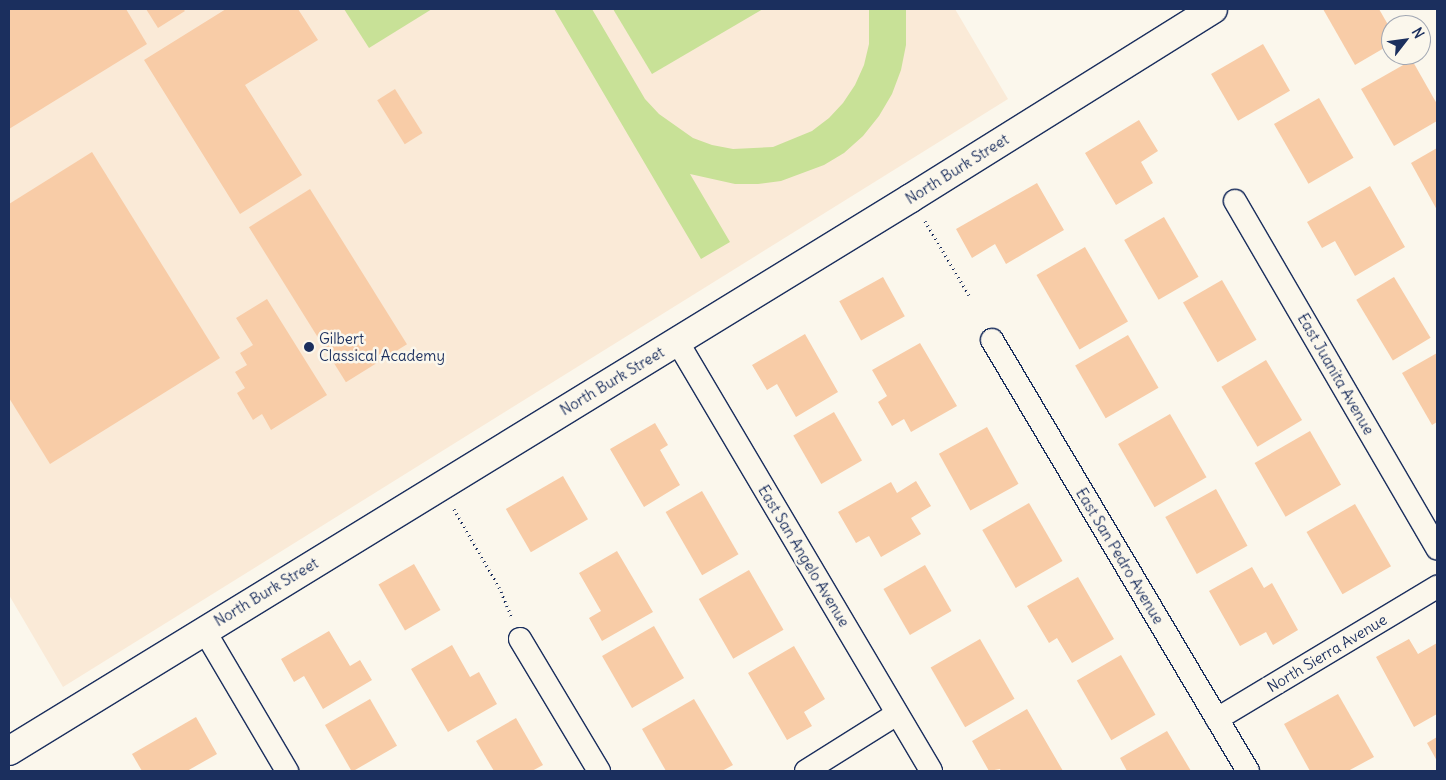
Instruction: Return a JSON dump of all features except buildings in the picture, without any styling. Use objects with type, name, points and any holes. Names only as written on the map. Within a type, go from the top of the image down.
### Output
[{"type":"street","name":"North Burk Street","points":[[9,751],[440,485],[911,198],[1213,9]]},
{"type":"street","name":"East Juanita Avenue","points":[[1235,201],[1437,548]]},
{"type":"street","name":"East San Pedro Avenue","points":[[992,340],[1248,771]]},
{"type":"street","name":"East San Angelo Avenue","points":[[677,341],[931,771]]},
{"type":"street","name":"North Sierra Avenue","points":[[1217,719],[1437,587]]},
{"type":"street","points":[[204,630],[287,771]]},
{"type":"street","points":[[520,639],[599,771]]},
{"type":"street","points":[[806,771],[897,714]]},
{"type":"path","points":[[911,198],[969,295]]},
{"type":"path","points":[[440,485],[499,587],[520,639]]},
{"type":"shaded area","name":"Gilbert Classical Academy","points":[[9,9],[955,9],[1008,99],[63,687],[9,595]]},
{"type":"green space","points":[[344,9],[432,9],[369,48]]},
{"type":"green space","points":[[554,9],[592,9],[645,99],[659,114],[693,138],[712,145],[733,149],[773,147],[812,131],[829,118],[843,103],[855,85],[864,65],[869,44],[869,9],[906,9],[906,45],[901,70],[892,94],[879,116],[863,136],[844,153],[824,165],[781,181],[758,184],[735,184],[690,174],[730,242],[701,259]]},
{"type":"green space","points":[[613,9],[763,9],[652,74]]},
{"type":"place","name":"Gilbert Classical Academy","points":[[309,347]]}]
